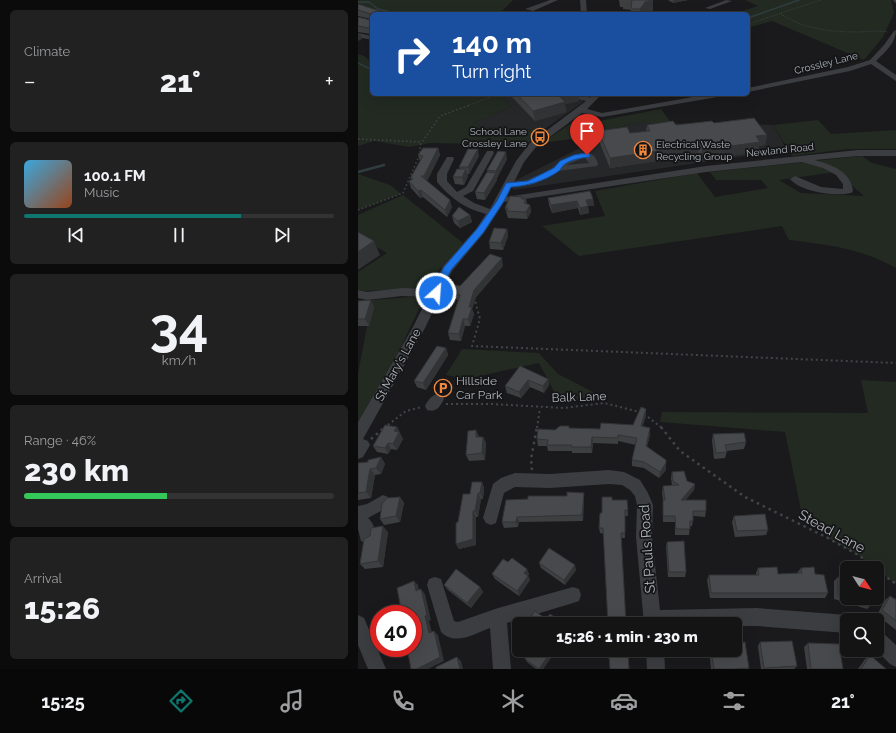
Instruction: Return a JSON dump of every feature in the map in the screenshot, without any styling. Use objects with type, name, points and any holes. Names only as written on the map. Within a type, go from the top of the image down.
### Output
[{"type":"street","points":[[528,9],[531,10],[555,0]]},
{"type":"street","points":[[583,0],[584,12]]},
{"type":"street","points":[[708,8],[730,0]]},
{"type":"street","name":"Crossley Lane","points":[[750,90],[836,72],[872,61],[887,46],[896,33]]},
{"type":"street","points":[[358,35],[370,38]]},
{"type":"street","points":[[358,40],[370,43]]},
{"type":"street","points":[[887,46],[896,48]]},
{"type":"street","points":[[872,61],[896,79]]},
{"type":"street","points":[[581,96],[591,101]]},
{"type":"street","name":"St Mary's Lane","points":[[360,444],[447,269],[480,231],[500,201],[520,161],[533,145],[581,110],[596,96]]},
{"type":"street","points":[[581,110],[602,115],[711,96]]},
{"type":"street","points":[[456,196],[470,189],[490,153]]},
{"type":"street","name":"Newland Road","points":[[500,201],[706,169],[858,153],[896,153]]},
{"type":"street","points":[[451,159],[442,174],[442,182],[466,204],[475,209],[492,213]]},
{"type":"street","points":[[795,179],[803,184],[829,191],[844,192],[848,189],[846,182],[840,174],[834,170],[800,159]]},
{"type":"street","points":[[508,185],[531,182],[556,169]]},
{"type":"street","points":[[358,294],[367,296],[402,292],[436,293]]},
{"type":"street","name":"St Pauls Road","points":[[491,518],[498,489],[506,483],[515,480],[532,479],[557,481],[609,477],[624,479],[635,485],[641,493],[645,505],[644,538],[653,617]]},
{"type":"street","points":[[358,513],[370,510],[383,502]]},
{"type":"street","points":[[358,518],[366,526],[367,536]]},
{"type":"street","points":[[435,585],[447,626],[451,630],[458,631],[498,617],[573,595]]},
{"type":"street","points":[[498,617],[502,669]]},
{"type":"street","points":[[742,618],[756,617],[840,623]]},
{"type":"street","points":[[358,624],[377,669]]},
{"type":"street","points":[[884,646],[896,658]]},
{"type":"street","points":[[655,657],[656,669]]},
{"type":"path","points":[[750,23],[821,0]]},
{"type":"path","points":[[782,14],[791,21],[832,30],[896,33]]},
{"type":"path","points":[[358,210],[403,193],[420,154],[421,142],[432,130],[437,119],[444,114],[493,96]]},
{"type":"path","points":[[358,139],[421,142]]},
{"type":"path","points":[[467,294],[474,296],[480,319],[472,346],[896,363]]},
{"type":"path","name":"Balk Lane","points":[[360,444],[406,410],[434,402],[447,404],[490,404],[540,408],[564,408],[604,403],[639,411],[659,424],[680,451],[745,497],[777,513]]},
{"type":"path","points":[[532,479],[531,459],[540,408]]},
{"type":"path","name":"Stead Lane","points":[[777,513],[826,537],[866,561]]},
{"type":"path","name":"Stead Lane","points":[[884,575],[896,584]]},
{"type":"shaded area","points":[[358,0],[513,0],[501,12],[379,12],[358,5]]},
{"type":"shaded area","points":[[745,0],[891,0],[894,13],[883,37],[864,60],[772,21],[750,27],[750,12],[739,12],[758,6]]},
{"type":"shaded area","points":[[358,54],[370,60],[370,96],[502,96],[511,107],[474,123],[482,127],[543,130],[526,145],[430,143],[409,147],[374,141],[358,146]]},
{"type":"shaded area","points":[[502,96],[587,96],[582,103],[543,130],[482,127],[473,123],[511,107]]},
{"type":"shaded area","points":[[661,109],[671,123],[635,123],[572,139],[542,143],[579,118],[599,121]]},
{"type":"shaded area","points":[[818,120],[831,134],[896,130],[896,149],[848,149],[792,156],[773,125]]},
{"type":"shaded area","points":[[635,123],[773,125],[787,150],[513,190],[514,181],[580,148],[572,139]]},
{"type":"shaded area","points":[[862,156],[872,163],[896,169],[896,268],[870,256],[844,248],[789,240],[782,226],[579,256],[542,226],[605,216],[595,191],[697,173],[715,197],[768,188],[761,180],[716,180],[710,172]],"holes":[[[836,172],[864,196],[801,193],[779,180]]]},
{"type":"shaded area","points":[[358,174],[390,185],[401,194],[358,210]]},
{"type":"shaded area","points":[[403,195],[463,243],[423,288],[367,291],[358,290],[358,272],[387,253],[363,240],[358,244],[358,215]]},
{"type":"shaded area","points":[[425,296],[401,347],[358,422],[358,374],[372,300]]},
{"type":"shaded area","points":[[462,349],[539,353],[558,374],[603,397],[560,403],[539,363],[466,379],[446,375]]},
{"type":"shaded area","points":[[861,380],[896,382],[896,584],[884,575],[884,561],[866,561],[826,537],[829,530],[802,515],[785,432],[660,422],[662,412],[868,413]]},
{"type":"building","points":[[632,0],[653,0],[645,2],[640,9],[632,9]]},
{"type":"building","points":[[358,4],[383,12],[370,12],[370,14],[358,10]]},
{"type":"building","points":[[358,17],[370,20],[370,28],[358,26]]},
{"type":"building","points":[[519,96],[559,96],[565,102],[533,111]]},
{"type":"building","points":[[754,118],[767,135],[756,136],[760,142],[702,150],[699,145],[610,158],[598,131],[627,127],[630,133],[650,131],[647,125],[673,121],[676,125],[712,121],[714,123]]},
{"type":"building","points":[[423,148],[438,148],[424,176],[421,176],[450,200],[445,210],[421,190],[418,191],[409,181],[413,179],[411,177],[423,156],[418,155]]},
{"type":"building","points":[[468,149],[478,149],[468,167],[459,167]]},
{"type":"building","points":[[498,151],[506,152],[496,171],[487,170]]},
{"type":"building","points":[[457,169],[466,169],[462,177],[453,177]]},
{"type":"building","points":[[487,172],[496,173],[484,193],[475,192]]},
{"type":"building","points":[[590,191],[593,199],[586,200],[588,206],[580,208],[577,201],[551,205],[548,198]]},
{"type":"building","points":[[510,196],[522,197],[522,199],[526,199],[524,203],[530,205],[526,212],[506,211],[508,208],[505,208]]},
{"type":"building","points":[[459,207],[470,215],[458,221],[452,216]]},
{"type":"building","points":[[494,228],[507,229],[501,243],[489,242]]},
{"type":"building","points":[[358,232],[374,241],[358,252]]},
{"type":"building","points":[[490,254],[502,258],[474,290],[469,307],[472,307],[468,319],[463,319],[459,334],[448,333],[460,295],[450,291],[456,285],[460,286]]},
{"type":"building","points":[[371,300],[365,319],[358,319],[358,301]]},
{"type":"building","points":[[437,346],[446,348],[423,383],[414,381]]},
{"type":"building","points":[[520,366],[548,379],[543,386],[528,380],[519,392],[505,386]]},
{"type":"building","points":[[641,407],[646,409],[641,426],[650,428],[646,446],[666,460],[666,463],[660,472],[644,462],[632,460],[637,438],[618,435],[618,438],[592,437],[591,447],[547,445],[548,440],[537,439],[538,429],[555,430],[560,426],[569,426],[569,428],[600,429],[601,423],[633,425]]},
{"type":"building","points":[[385,425],[397,427],[394,431],[399,432],[393,444],[388,443],[385,448],[373,446]]},
{"type":"building","points":[[476,430],[476,437],[483,437],[482,453],[466,455],[468,431]]},
{"type":"building","points":[[744,433],[746,442],[725,445],[727,452],[716,453],[713,434]]},
{"type":"building","points":[[381,457],[376,468],[370,469],[366,492],[358,493],[358,463],[368,462],[368,460]]},
{"type":"building","points":[[684,471],[687,481],[695,484],[681,500],[706,500],[706,511],[693,511],[693,521],[690,521],[690,529],[676,529],[675,516],[663,516],[663,500],[665,500],[663,486],[679,485],[673,481],[672,472]]},
{"type":"building","points":[[472,482],[482,482],[480,493],[478,493],[475,511],[473,511],[473,539],[456,544],[456,523],[458,522],[463,494],[470,494]]},
{"type":"building","points":[[567,492],[584,493],[582,515],[517,517],[516,522],[502,522],[506,500],[528,499],[528,496],[567,496]]},
{"type":"building","points":[[400,497],[396,516],[380,519],[382,504],[387,498]]},
{"type":"building","points":[[602,497],[612,497],[612,500],[627,500],[628,510],[625,510],[625,533],[621,533],[626,617],[608,617],[603,528],[599,528],[600,513],[602,513]]},
{"type":"building","points":[[765,514],[768,530],[737,531],[734,516]]},
{"type":"building","points":[[383,526],[378,561],[360,564],[364,539],[370,536],[371,528]]},
{"type":"building","points":[[684,541],[686,572],[669,572],[667,542]]},
{"type":"building","points":[[549,548],[575,565],[564,580],[539,563]]},
{"type":"building","points":[[512,558],[527,569],[524,573],[528,576],[517,591],[492,574],[503,559],[508,562]]},
{"type":"building","points":[[777,567],[778,574],[802,573],[801,568],[814,567],[815,574],[824,575],[828,593],[711,593],[709,575],[759,575],[758,568]]},
{"type":"building","points":[[456,569],[480,587],[467,603],[444,585]]},
{"type":"building","points":[[838,577],[840,577],[840,595],[838,595]]},
{"type":"building","points":[[414,581],[416,591],[421,589],[427,615],[425,616],[429,633],[434,631],[440,657],[417,669],[411,669],[409,657],[422,657],[422,605],[400,605],[397,588]]},
{"type":"building","points":[[890,596],[896,600],[896,621],[882,610]]},
{"type":"building","points":[[535,611],[543,617],[531,617]]},
{"type":"building","points":[[550,614],[554,617],[548,617]]},
{"type":"building","points":[[792,641],[797,666],[764,668],[760,642]]},
{"type":"building","points":[[742,642],[745,642],[749,668],[714,669],[712,657],[742,657]]},
{"type":"building","points":[[808,643],[839,644],[843,669],[811,669]]},
{"type":"building","points":[[457,657],[460,669],[436,669],[436,667]]},
{"type":"building","points":[[526,657],[547,657],[539,669],[525,659]]},
{"type":"building","points":[[609,657],[628,657],[629,669],[610,669]]},
{"type":"building","points":[[869,657],[872,657],[886,669],[861,669]]},
{"type":"waterway","points":[[750,17],[799,0]]},
{"type":"waterway","points":[[358,2],[369,2],[378,9],[391,12]]},
{"type":"waterway","points":[[358,63],[370,69]]},
{"type":"waterway","points":[[358,172],[384,165]]},
{"type":"place","name":"School Lane Crossley Lane","points":[[540,137]]},
{"type":"place","name":"Electrical Waste Recycling Group","points":[[643,150]]},
{"type":"place","name":"Hillside Car Park","points":[[443,388]]},
{"type":"route","points":[[436,293],[447,269],[480,231],[500,201],[508,185],[518,185],[531,182],[556,169],[563,162],[587,155]]}]
